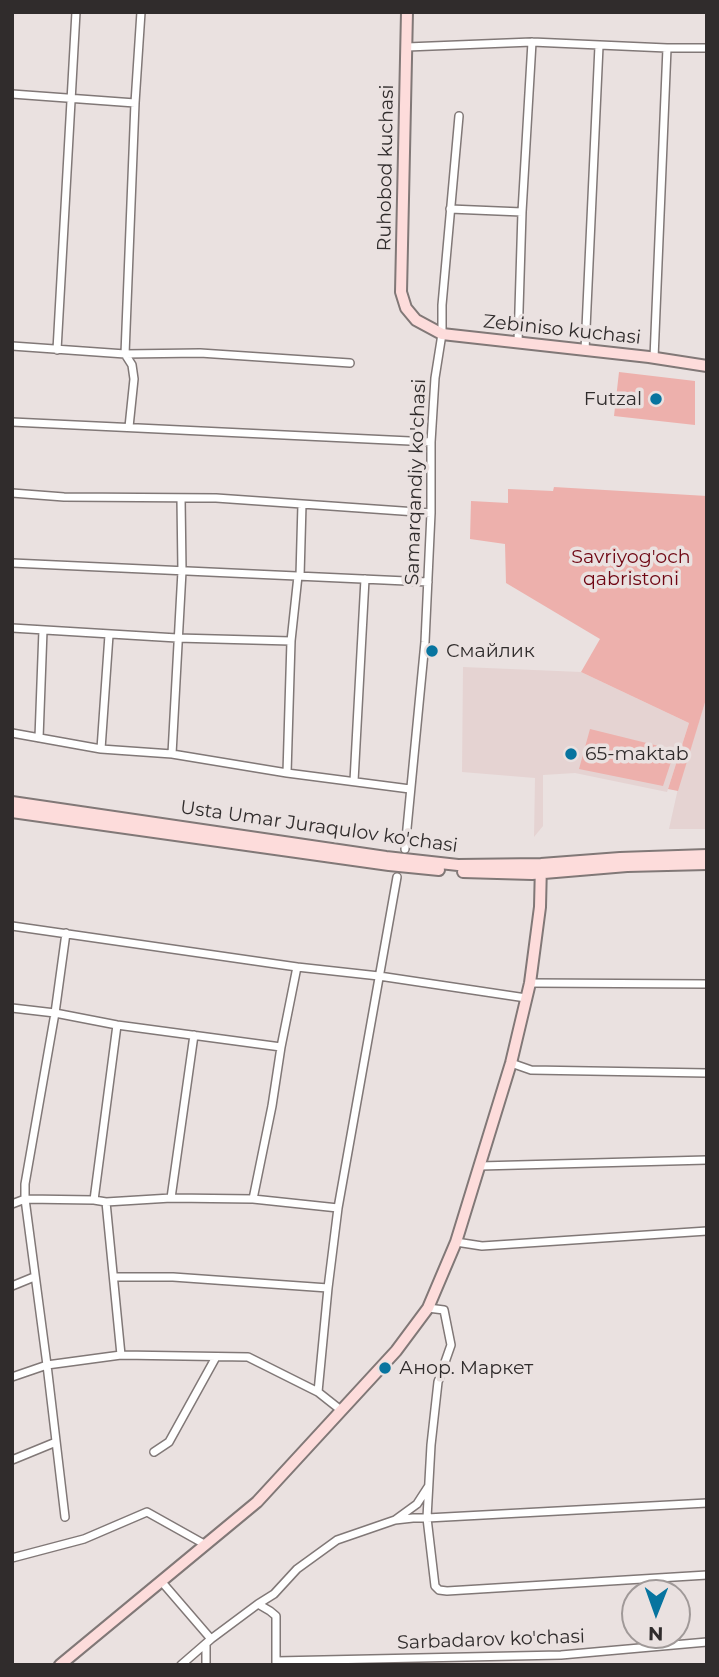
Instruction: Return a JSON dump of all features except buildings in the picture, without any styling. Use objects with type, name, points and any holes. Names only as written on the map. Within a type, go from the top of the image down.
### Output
[{"type":"main road","name":"Ruhobod kuchasi","points":[[407,12],[401,292],[406,308],[416,320]]},
{"type":"main road","name":"Zebiniso kuchasi","points":[[416,320],[442,334],[707,366]]},
{"type":"main road","name":"Usta Umar Juraqulov ko'chasi","points":[[12,802],[386,857],[458,864],[541,869],[620,858],[707,855]]},
{"type":"main road","name":"Usta Umar Juraqulov ko'chasi","points":[[12,812],[388,866],[465,872],[707,864]]},
{"type":"main road","points":[[60,1665],[257,1502],[396,1351],[428,1308],[456,1242],[511,1063],[530,983],[540,907],[541,869]]},
{"type":"street","points":[[57,350],[76,12]]},
{"type":"street","points":[[129,427],[134,379],[132,365],[125,354],[141,12]]},
{"type":"street","points":[[518,342],[532,43]]},
{"type":"street","points":[[407,47],[532,43],[707,48]]},
{"type":"street","points":[[585,350],[599,46]]},
{"type":"street","points":[[654,358],[667,48]]},
{"type":"street","points":[[12,94],[135,103]]},
{"type":"street","name":"Samarqandiy ko'chasi","points":[[405,849],[425,642],[435,378],[442,334],[442,305],[459,116]]},
{"type":"street","points":[[450,209],[522,212]]},
{"type":"street","points":[[12,346],[125,354],[200,353],[349,363]]},
{"type":"street","points":[[12,422],[431,442]]},
{"type":"street","points":[[12,493],[64,497],[216,498],[431,513]]},
{"type":"street","points":[[172,754],[182,571],[181,498]]},
{"type":"street","points":[[287,773],[291,641],[299,576],[302,504]]},
{"type":"street","points":[[12,563],[428,582]]},
{"type":"street","points":[[354,781],[365,579]]},
{"type":"street","points":[[12,628],[109,635],[291,641]]},
{"type":"street","points":[[39,738],[43,630]]},
{"type":"street","points":[[101,749],[109,635]]},
{"type":"street","points":[[12,733],[101,749],[172,754],[410,789]]},
{"type":"street","points":[[318,1392],[338,1208],[397,877]]},
{"type":"street","points":[[12,926],[526,998]]},
{"type":"street","points":[[65,1517],[24,1199],[66,933]]},
{"type":"street","points":[[253,1199],[297,967]]},
{"type":"street","points":[[530,983],[707,984]]},
{"type":"street","points":[[12,1008],[281,1047]]},
{"type":"street","points":[[94,1200],[117,1025]]},
{"type":"street","points":[[171,1198],[194,1035]]},
{"type":"street","points":[[511,1063],[531,1070],[707,1073]]},
{"type":"street","points":[[480,1166],[707,1160]]},
{"type":"street","points":[[12,1204],[24,1199],[106,1202],[171,1198],[253,1199],[338,1208]]},
{"type":"street","points":[[106,1202],[121,1355]]},
{"type":"street","points":[[456,1242],[482,1246],[707,1231]]},
{"type":"street","points":[[12,1286],[34,1277]]},
{"type":"street","points":[[114,1277],[173,1277],[328,1288]]},
{"type":"street","points":[[428,1308],[444,1310],[451,1345],[438,1382],[428,1486],[427,1518],[435,1586],[439,1590],[707,1574]]},
{"type":"street","points":[[12,1377],[47,1365],[121,1355],[248,1357],[318,1392],[342,1411]]},
{"type":"street","points":[[154,1452],[169,1442],[216,1357]]},
{"type":"street","points":[[12,1460],[56,1442]]},
{"type":"street","points":[[395,1520],[417,1504],[428,1486]]},
{"type":"street","points":[[181,1665],[274,1594],[297,1569],[337,1540],[395,1520],[707,1503]]},
{"type":"street","points":[[12,1558],[84,1539],[147,1512],[206,1545]]},
{"type":"street","points":[[161,1581],[209,1641],[206,1665]]},
{"type":"street","points":[[258,1604],[276,1616],[276,1663]]},
{"type":"street","name":"Sarbadarov ko'chasi","points":[[276,1663],[561,1655],[707,1642]]},
{"type":"street","points":[[561,1655],[564,1665]]},
{"type":"shaded area","name":"65-maktab","points":[[463,667],[581,672],[689,723],[667,792],[575,773],[543,775],[543,826],[534,837],[535,778],[462,772]]},
{"type":"shaded area","points":[[707,696],[707,829],[669,829],[679,784]]},
{"type":"green space","name":"Futzal","points":[[619,372],[695,381],[695,425],[614,416]]},
{"type":"green space","name":"Savriyog'och qabristoni","points":[[554,487],[707,496],[707,696],[678,791],[668,789],[689,723],[581,672],[600,639],[506,583],[505,544],[470,539],[471,501],[508,503],[508,489],[553,491]]},
{"type":"green space","points":[[590,729],[675,750],[663,786],[579,769]]},
{"type":"place","name":"Futzal","points":[[656,399]]},
{"type":"place","name":"Смайлик","points":[[432,651]]},
{"type":"place","name":"65-maktab","points":[[571,754]]},
{"type":"place","name":"Анор. Маркет","points":[[385,1368]]}]
